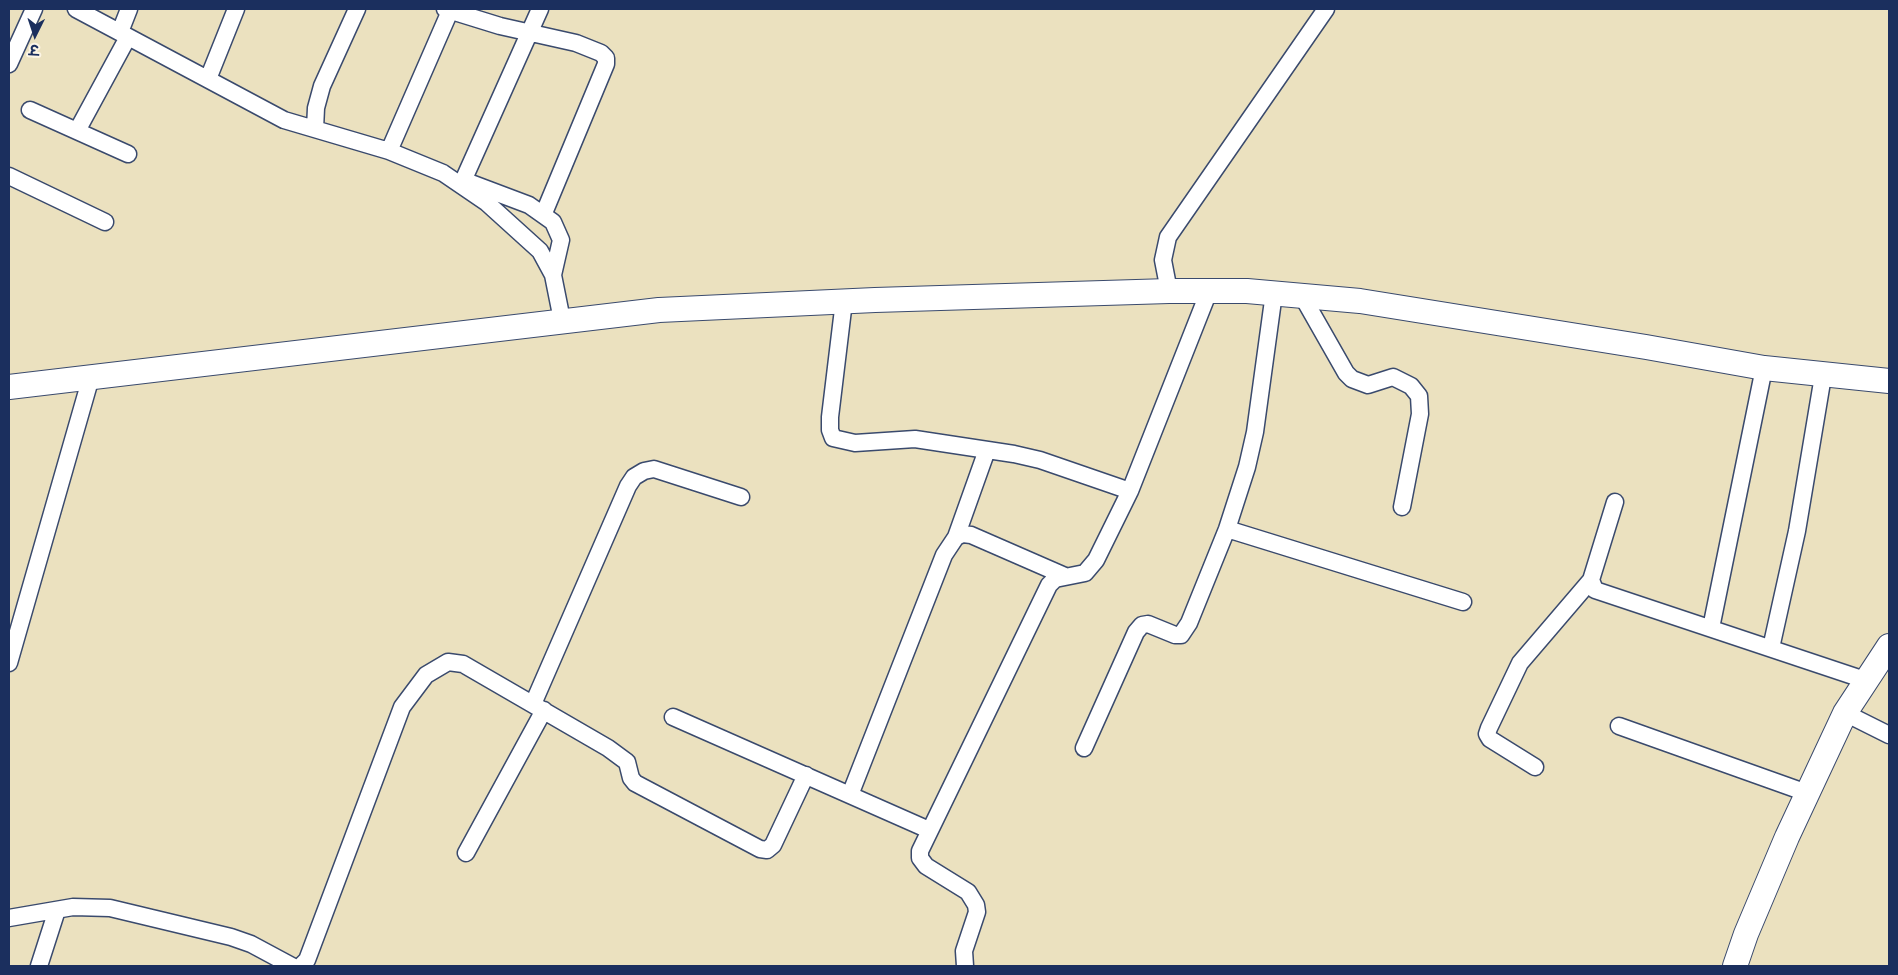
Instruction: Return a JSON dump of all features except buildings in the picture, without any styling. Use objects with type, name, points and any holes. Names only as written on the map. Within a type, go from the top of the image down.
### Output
[{"type":"street","points":[[9,64],[34,9]]},
{"type":"street","points":[[76,9],[284,120],[389,151],[529,205],[544,213],[553,222],[561,240],[553,275]]},
{"type":"street","points":[[77,131],[124,34],[129,9]]},
{"type":"street","points":[[208,79],[236,9]]},
{"type":"street","points":[[315,130],[316,108],[322,86],[357,9]]},
{"type":"street","points":[[463,180],[540,9]]},
{"type":"street","points":[[1169,290],[1163,260],[1168,237],[1326,9]]},
{"type":"street","points":[[389,151],[447,10],[482,22],[591,48],[606,58],[606,64],[544,213]]},
{"type":"street","points":[[30,110],[128,154]]},
{"type":"street","points":[[443,173],[487,203],[540,251],[553,275],[562,320]]},
{"type":"street","points":[[9,176],[105,222]]},
{"type":"street","points":[[9,387],[659,310],[844,301],[1169,290],[1301,294],[1360,301],[1764,368],[1823,376],[1889,381]]},
{"type":"street","points":[[965,966],[964,951],[977,912],[976,905],[968,892],[926,866],[920,858],[920,851],[1042,599],[1055,579],[1085,573],[1091,568],[1130,491],[1209,291]]},
{"type":"street","points":[[1084,748],[1136,632],[1142,625],[1148,624],[1175,635],[1181,635],[1185,630],[1227,529],[1253,441],[1274,293]]},
{"type":"street","points":[[1301,294],[1346,373],[1352,379],[1368,385],[1393,376],[1410,386],[1419,396],[1420,414],[1402,507]]},
{"type":"street","points":[[844,301],[830,417],[830,430],[833,438],[855,443],[916,439],[1028,457],[1130,491]]},
{"type":"street","points":[[1711,628],[1764,368]]},
{"type":"street","points":[[1771,648],[1797,531],[1823,376]]},
{"type":"street","points":[[9,663],[91,377]]},
{"type":"street","points":[[850,795],[944,555],[956,537],[987,450]]},
{"type":"street","points":[[466,853],[538,707],[624,495],[634,477],[644,471],[654,469],[741,497]]},
{"type":"street","points":[[1535,767],[1490,740],[1489,728],[1520,663],[1591,580],[1615,502]]},
{"type":"street","points":[[1227,529],[1463,602]]},
{"type":"street","points":[[956,537],[964,534],[972,535],[1065,576]]},
{"type":"street","points":[[1591,580],[1595,590],[1601,593],[1865,680]]},
{"type":"street","points":[[1735,966],[1746,934],[1807,793],[1845,713],[1889,646]]},
{"type":"street","points":[[301,966],[307,960],[388,746],[395,721],[413,689],[426,675],[448,662],[463,664],[621,756],[627,762],[631,778],[636,783],[760,849],[767,850],[773,845],[806,776]]},
{"type":"street","points":[[1845,713],[1889,735]]},
{"type":"street","points":[[673,717],[929,830]]},
{"type":"street","points":[[1619,726],[1807,793]]},
{"type":"street","points":[[9,918],[88,907],[140,914],[251,944],[292,966]]},
{"type":"street","points":[[39,966],[57,910]]}]
